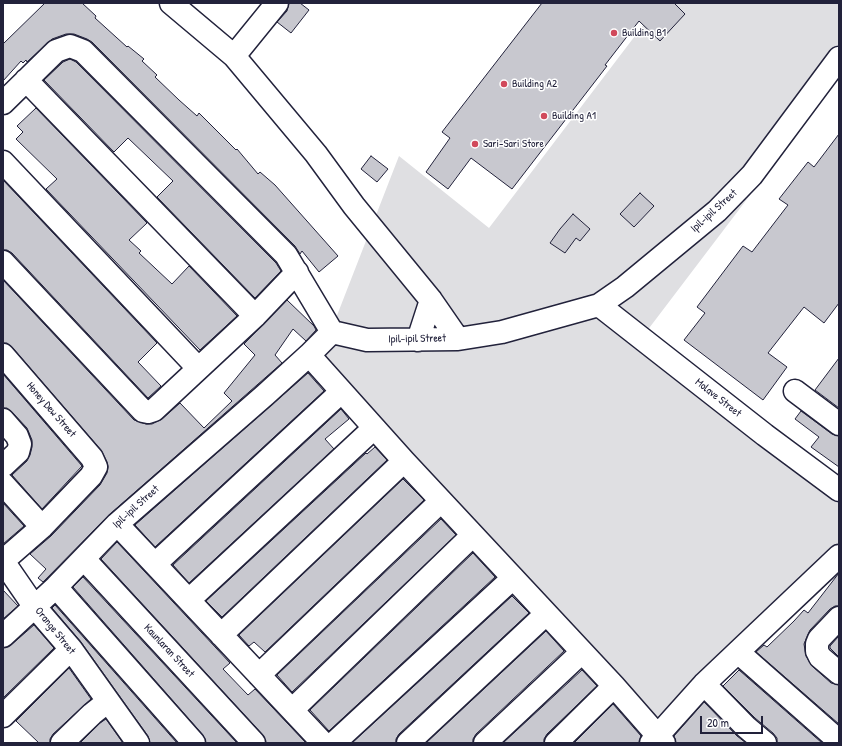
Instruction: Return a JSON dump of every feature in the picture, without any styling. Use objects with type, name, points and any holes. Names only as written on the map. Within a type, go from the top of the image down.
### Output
[{"type":"street","points":[[171,3],[234,56],[316,154],[354,206],[431,300],[458,339]]},
{"type":"street","points":[[234,56],[277,3]]},
{"type":"street","points":[[3,103],[56,52],[70,46],[83,51],[286,255],[332,332]]},
{"type":"street","name":"Ipil-ipil Street","points":[[3,636],[56,587],[117,524],[309,355],[332,332],[368,340],[458,339],[502,332],[599,305],[625,287],[717,211],[752,175],[839,58]]},
{"type":"street","points":[[26,80],[255,316]]},
{"type":"street","points":[[3,162],[198,368]]},
{"type":"street","points":[[3,262],[143,411],[148,412],[154,410],[255,316],[297,272]]},
{"type":"street","points":[[418,340],[431,300]]},
{"type":"street","name":"Molave Street","points":[[599,305],[765,435],[839,490]]},
{"type":"street","name":"Honey Dew Street","points":[[3,355],[92,458],[96,467],[91,476],[42,527]]},
{"type":"street","points":[[309,355],[472,535],[614,686],[657,741],[704,684],[739,653],[839,556]]},
{"type":"street","points":[[795,391],[839,424]]},
{"type":"street","points":[[154,564],[341,392]]},
{"type":"street","points":[[3,420],[17,436],[20,444],[18,452],[3,466]]},
{"type":"street","points":[[189,600],[374,428]]},
{"type":"street","points":[[221,634],[404,461]]},
{"type":"street","points":[[3,484],[42,527],[3,561]]},
{"type":"street","points":[[259,675],[441,501]]},
{"type":"street","points":[[117,524],[323,743]]},
{"type":"street","points":[[292,710],[472,535]]},
{"type":"street","name":"Kaunlaran Street","points":[[84,559],[254,743]]},
{"type":"street","name":"Orange Street","points":[[3,561],[34,606],[71,649],[138,743]]},
{"type":"street","points":[[334,743],[513,578]]},
{"type":"street","points":[[56,587],[194,743]]},
{"type":"street","points":[[408,743],[546,614]]},
{"type":"street","points":[[839,618],[819,639],[817,644],[817,651],[820,657],[839,673]]},
{"type":"street","points":[[3,716],[71,649]]},
{"type":"street","points":[[485,743],[582,652]]},
{"type":"street","points":[[739,653],[839,741]]},
{"type":"street","points":[[704,684],[746,727],[765,743]]},
{"type":"street","points":[[556,743],[614,686]]},
{"type":"street","points":[[62,743],[92,714],[108,702]]},
{"type":"shaded area","points":[[660,3],[839,3],[839,78],[634,348],[839,496],[839,543],[654,720],[322,354],[399,156],[489,228]]},
{"type":"building","points":[[45,3],[82,3],[96,16],[95,18],[127,47],[128,46],[144,59],[142,61],[157,75],[155,77],[179,100],[197,116],[199,113],[236,150],[237,149],[258,174],[260,172],[275,185],[338,256],[319,272],[302,251],[300,254],[295,246],[92,42],[87,39],[74,34],[66,34],[52,39],[27,62],[26,60],[23,63],[21,61],[3,81],[3,44]]},
{"type":"building","points":[[289,3],[300,3],[309,10],[291,33],[277,22],[287,11]]},
{"type":"building","points":[[542,3],[674,3],[685,14],[660,41],[639,21],[605,65],[607,66],[512,189],[471,158],[448,189],[426,172],[450,138],[442,132]]},
{"type":"building","points":[[70,59],[76,62],[276,263],[281,271],[255,298],[157,197],[173,181],[128,138],[114,152],[44,80],[63,62]]},
{"type":"building","points":[[36,108],[147,223],[129,240],[141,251],[139,253],[172,284],[189,266],[237,316],[200,350],[46,189],[57,179],[16,139],[23,132],[17,126]]},
{"type":"building","points":[[839,134],[839,303],[824,323],[804,307],[768,353],[787,367],[763,400],[684,340],[705,313],[697,307],[743,246],[752,252],[788,205],[779,199],[808,162],[814,167]]},
{"type":"building","points":[[371,156],[388,169],[377,182],[361,169]]},
{"type":"building","points":[[3,180],[157,343],[138,362],[161,386],[148,398],[12,253],[7,250],[3,250]]},
{"type":"building","points":[[640,193],[654,206],[634,227],[620,214]]},
{"type":"building","points":[[573,214],[590,229],[580,241],[576,238],[565,253],[550,243]]},
{"type":"building","points":[[3,280],[134,420],[146,424],[152,424],[162,419],[180,403],[204,428],[232,401],[224,393],[255,355],[244,344],[287,300],[314,326],[316,330],[306,341],[293,329],[275,355],[282,363],[109,515],[43,582],[38,578],[46,569],[30,554],[51,536],[100,485],[107,473],[108,467],[101,450],[12,347],[7,343],[3,343]]},
{"type":"building","points":[[839,358],[839,408],[815,390]]},
{"type":"building","points":[[308,373],[324,391],[155,547],[135,525]]},
{"type":"building","points":[[3,374],[82,466],[42,509],[12,475],[27,461],[32,447],[32,440],[27,428],[12,412],[7,408],[3,408]]},
{"type":"building","points":[[341,409],[349,419],[325,439],[334,449],[189,583],[173,565]]},
{"type":"building","points":[[801,411],[832,434],[839,436],[839,467],[811,447],[819,437],[795,419]]},
{"type":"building","points":[[375,447],[387,460],[222,617],[206,601],[366,453],[367,454]]},
{"type":"building","points":[[403,479],[424,500],[265,652],[254,642],[249,646],[239,635]]},
{"type":"building","points":[[3,503],[24,526],[3,544]]},
{"type":"building","points":[[441,519],[456,535],[292,692],[277,675]]},
{"type":"building","points":[[117,542],[230,663],[223,669],[248,695],[255,689],[306,743],[266,743],[263,735],[101,559]]},
{"type":"building","points":[[473,553],[495,577],[329,731],[310,710]]},
{"type":"building","points":[[839,573],[839,606],[835,606],[830,609],[810,630],[804,644],[806,656],[812,666],[831,683],[839,685],[839,724],[756,652],[764,645],[767,647],[804,610],[808,613]]},
{"type":"building","points":[[83,577],[237,743],[206,743],[203,735],[73,587]]},
{"type":"building","points":[[3,590],[18,606],[3,619]]},
{"type":"building","points":[[512,596],[529,613],[399,734],[396,739],[396,743],[352,743]]},
{"type":"building","points":[[55,605],[177,743],[150,743],[148,736],[81,642],[52,608]]},
{"type":"building","points":[[34,625],[54,648],[3,698],[3,648],[11,645]]},
{"type":"building","points":[[546,631],[564,651],[476,734],[473,739],[473,743],[426,743]]},
{"type":"building","points":[[839,636],[839,657],[830,648],[830,646]]},
{"type":"building","points":[[69,668],[91,699],[53,734],[50,739],[50,743],[39,743],[16,721]]},
{"type":"building","points":[[582,670],[597,686],[547,734],[544,739],[544,743],[503,743]]},
{"type":"building","points":[[739,670],[822,743],[777,743],[777,738],[773,733],[755,718],[723,686]]},
{"type":"building","points":[[704,702],[737,736],[746,743],[676,743],[674,736]]},
{"type":"building","points":[[613,704],[641,736],[639,743],[574,743]]},
{"type":"building","points":[[106,719],[123,743],[80,743],[100,723]]},
{"type":"place","name":"Building B1","points":[[614,33]]},
{"type":"place","name":"Building A2","points":[[504,84]]},
{"type":"place","name":"Building A1","points":[[544,116]]},
{"type":"place","name":"Sari-Sari Store","points":[[475,144]]}]
